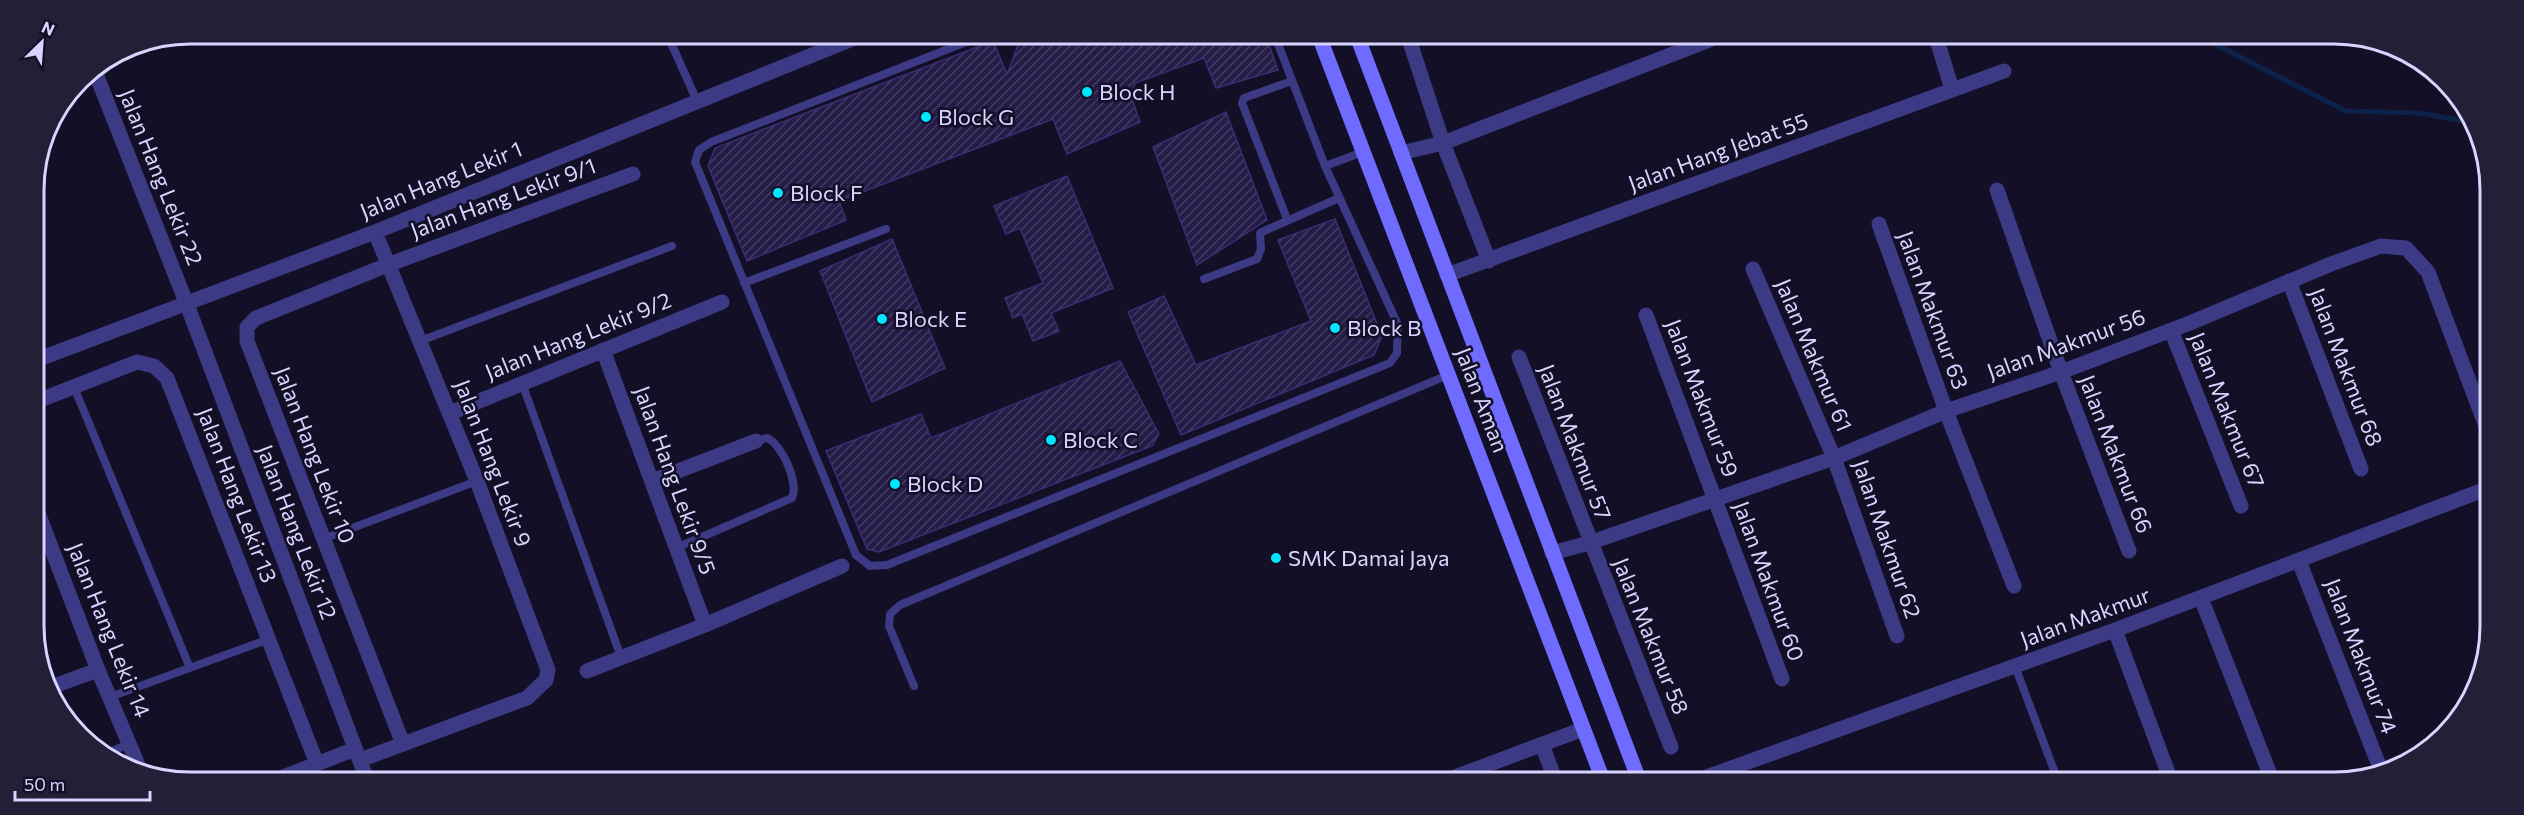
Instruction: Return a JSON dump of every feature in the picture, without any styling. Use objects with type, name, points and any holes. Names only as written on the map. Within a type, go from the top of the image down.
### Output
[{"type":"main road","name":"Jalan Aman","points":[[1322,44],[1600,771]]},
{"type":"main road","name":"Jalan Aman","points":[[1360,44],[1636,771]]},
{"type":"street","name":"Jalan Hang Lekir 1","points":[[44,357],[375,232],[840,44]]},
{"type":"street","points":[[1411,44],[1443,143],[1489,261]]},
{"type":"street","points":[[1401,153],[1443,143],[1700,44]]},
{"type":"street","points":[[1938,44],[1952,89]]},
{"type":"street","name":"Jalan Hang Jebat 55","points":[[1447,275],[2004,71]]},
{"type":"street","name":"Jalan Hang Lekir 22","points":[[97,77],[186,302]]},
{"type":"street","name":"Jalan Hang Lekir 9/1","points":[[390,264],[633,174]]},
{"type":"street","name":"Jalan Makmur 66","points":[[1997,190],[2061,372],[2129,551]]},
{"type":"street","name":"Jalan Makmur 63","points":[[1879,224],[1946,411],[2014,586]]},
{"type":"street","name":"Jalan Hang Lekir 9","points":[[375,232],[477,481],[548,670],[546,680],[527,698],[403,744]]},
{"type":"street","name":"Jalan Makmur 56","points":[[1552,553],[1589,543],[1834,458],[1946,411],[2061,372],[2382,246],[2406,248],[2428,272],[2480,410]]},
{"type":"street","name":"Jalan Hang Lekir 10","points":[[390,264],[256,318],[248,327],[247,341],[403,744]]},
{"type":"street","name":"Jalan Makmur 61","points":[[1753,269],[1834,458]]},
{"type":"street","name":"Jalan Makmur 68","points":[[2289,281],[2361,469]]},
{"type":"street","name":"Jalan Hang Lekir 12","points":[[186,302],[364,772]]},
{"type":"street","name":"Jalan Hang Lekir 9/2","points":[[450,413],[722,302]]},
{"type":"street","name":"Jalan Makmur 59","points":[[1646,315],[1715,498]]},
{"type":"street","name":"Jalan Makmur 67","points":[[2171,330],[2241,506]]},
{"type":"street","name":"Jalan Hang Lekir 9/5","points":[[603,350],[705,625]]},
{"type":"street","name":"Jalan Makmur 57","points":[[1519,357],[1589,543]]},
{"type":"street","name":"Jalan Hang Lekir 13","points":[[44,398],[136,362],[154,366],[167,378],[317,764]]},
{"type":"street","points":[[652,481],[756,441]]},
{"type":"street","name":"Jalan Makmur 62","points":[[1834,458],[1897,636]]},
{"type":"street","name":"Jalan Makmur","points":[[1722,771],[2115,630],[2480,491]]},
{"type":"street","name":"Jalan Makmur 60","points":[[1715,498],[1782,679]]},
{"type":"street","name":"Jalan Hang Lekir 14","points":[[44,529],[98,670],[137,762]]},
{"type":"street","name":"Jalan Makmur 58","points":[[1589,543],[1671,747]]},
{"type":"street","name":"Jalan Makmur 74","points":[[2299,561],[2379,765]]},
{"type":"street","points":[[586,671],[705,625],[842,566]]},
{"type":"street","points":[[2201,598],[2269,771]]},
{"type":"street","points":[[2115,630],[2167,771]]},
{"type":"street","points":[[57,685],[98,670]]},
{"type":"street","points":[[1476,771],[1583,729]]},
{"type":"street","points":[[296,772],[317,764],[403,744]]},
{"type":"street","points":[[1542,744],[1553,771]]},
{"type":"lane","points":[[671,44],[697,101]]},
{"type":"lane","points":[[961,44],[711,142],[699,150],[695,162],[856,555],[870,566],[887,565],[1390,363],[1397,352],[1398,326],[1325,166],[1278,44]]},
{"type":"lane","points":[[1287,219],[1242,103],[1244,98],[1292,81]]},
{"type":"lane","points":[[1325,166],[1363,152]]},
{"type":"lane","points":[[1204,279],[1257,259],[1261,249],[1260,233],[1287,219],[1339,198]]},
{"type":"lane","points":[[744,283],[886,228]]},
{"type":"lane","points":[[420,341],[672,246]]},
{"type":"lane","points":[[914,686],[889,626],[890,614],[900,605],[1448,375]]},
{"type":"lane","points":[[522,383],[621,657]]},
{"type":"lane","points":[[74,387],[190,668]]},
{"type":"lane","points":[[676,548],[792,498],[794,484],[778,447],[767,438],[756,441]]},
{"type":"lane","points":[[322,539],[477,481]]},
{"type":"lane","points":[[110,697],[269,639]]},
{"type":"lane","points":[[2015,666],[2054,771]]},
{"type":"lane","points":[[114,750],[130,744]]},
{"type":"building","points":[[985,44],[994,44],[1007,74],[1019,44],[1269,44],[1278,70],[1216,88],[1204,58],[1135,83],[1131,96],[1140,122],[1067,154],[1053,119],[839,201],[846,220],[747,261],[708,166],[715,148]]},
{"type":"building","points":[[1226,112],[1267,220],[1197,265],[1153,147]]},
{"type":"building","points":[[1067,176],[1113,288],[1051,313],[1059,331],[1033,341],[1022,314],[1013,318],[1005,298],[1043,283],[1020,228],[1006,234],[994,206]]},
{"type":"building","name":"Block B","points":[[1335,219],[1382,336],[1374,355],[1181,435],[1128,312],[1164,296],[1196,365],[1311,321],[1278,240]]},
{"type":"building","name":"Block E","points":[[892,239],[945,368],[872,402],[820,271]]},
{"type":"building","points":[[1120,361],[1159,434],[1152,446],[879,552],[867,549],[826,451],[921,414],[931,438]]},
{"type":"waterway","points":[[2215,44],[2346,111],[2419,113],[2463,121]]},
{"type":"place","name":"Block H","points":[[1087,92]]},
{"type":"place","name":"Block G","points":[[926,117]]},
{"type":"place","name":"Block F","points":[[778,193]]},
{"type":"place","name":"Block E","points":[[882,319]]},
{"type":"place","name":"Block B","points":[[1335,328]]},
{"type":"place","name":"Block C","points":[[1051,440]]},
{"type":"place","name":"Block D","points":[[895,484]]},
{"type":"place","name":"SMK Damai Jaya","points":[[1276,558]]}]
